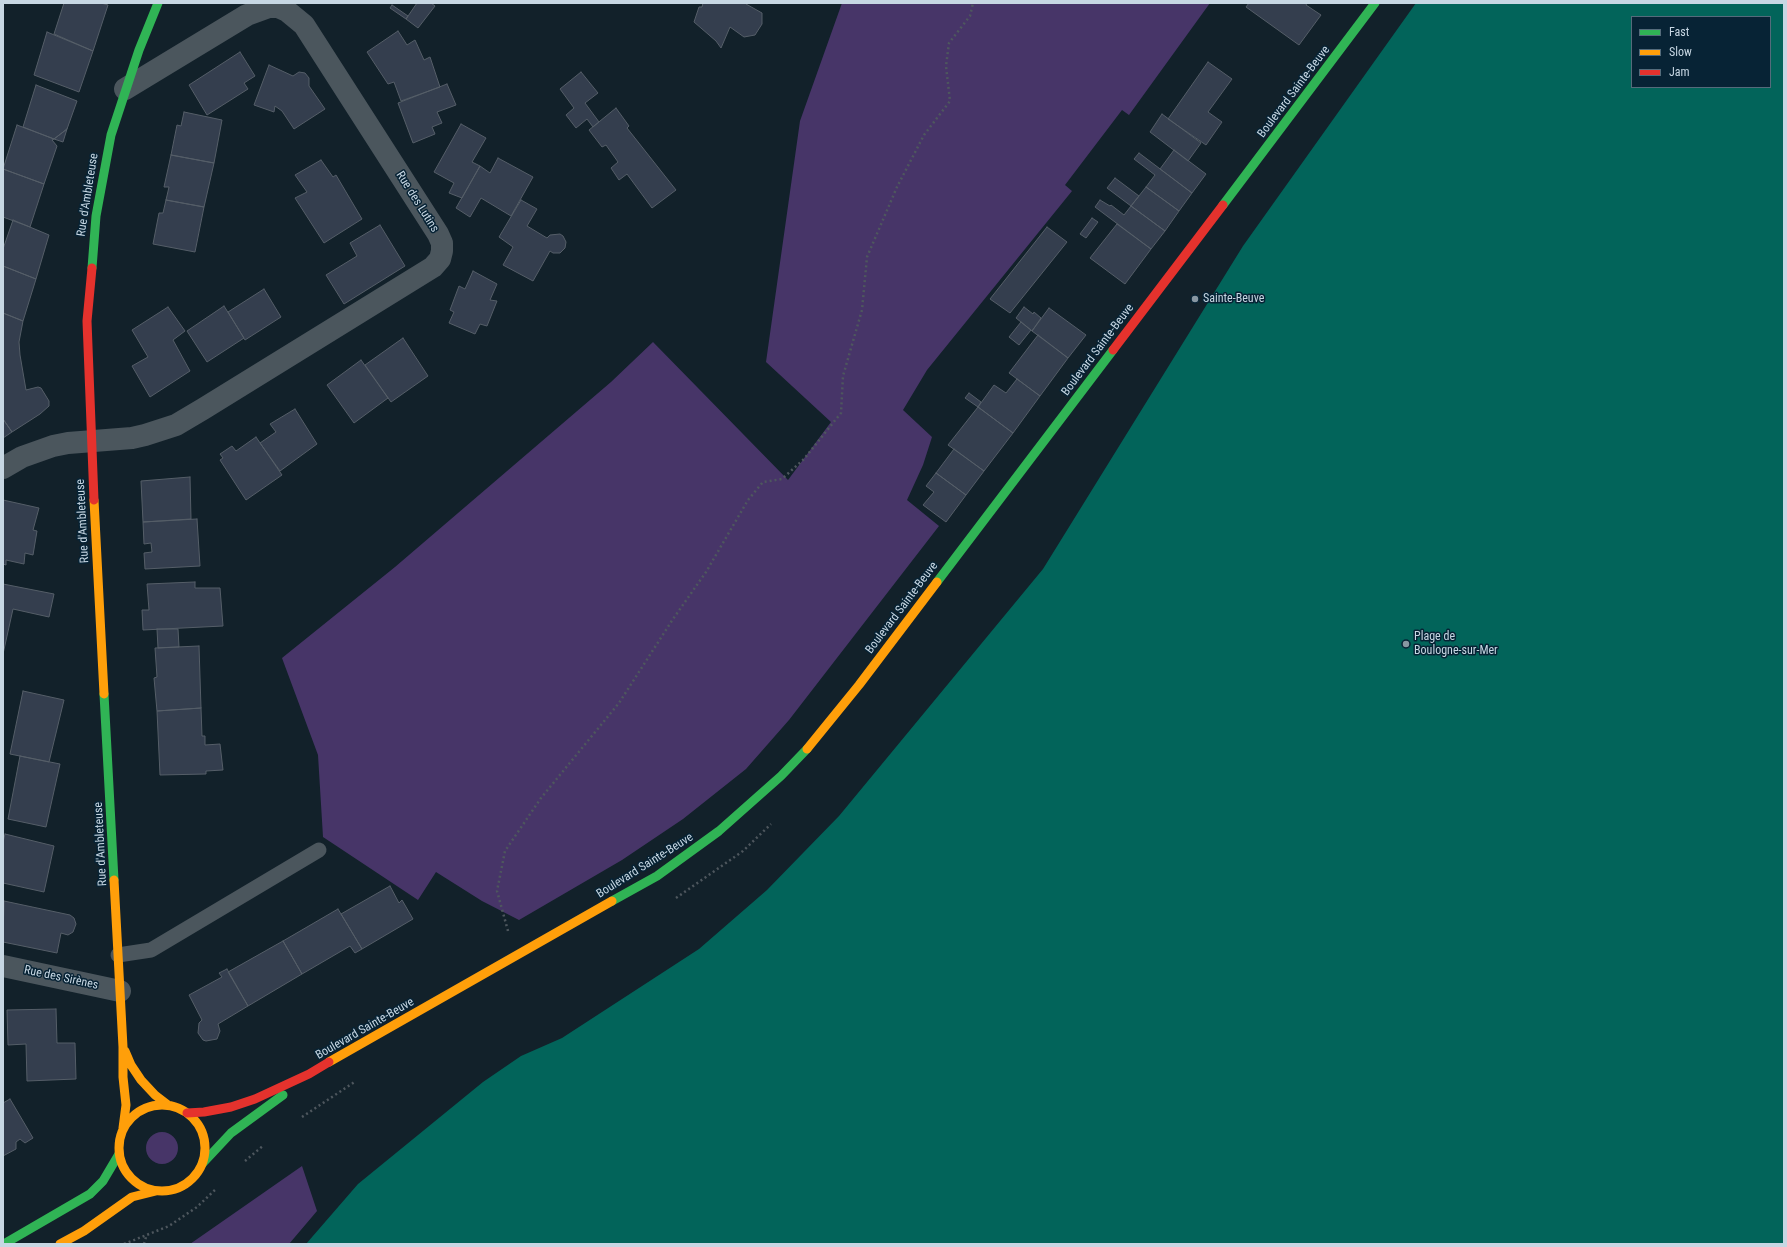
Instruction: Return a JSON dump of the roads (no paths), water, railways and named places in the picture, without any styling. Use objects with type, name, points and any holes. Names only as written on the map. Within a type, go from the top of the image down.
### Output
[{"type":"main road","name":"Rue d'Ambleteuse","points":[[123,1128],[126,1105],[123,1077],[123,1046],[90,441],[87,321],[93,244],[100,187],[111,136],[138,50],[158,3]]},
{"type":"main road","name":"Boulevard Sainte-Beuve","points":[[187,1113],[204,1112],[231,1107],[255,1099],[309,1074],[634,889],[679,861],[740,814],[781,776],[810,745],[950,565],[1375,3]]},
{"type":"main road","name":"Rue d'Ambleteuse","points":[[123,1046],[131,1065],[141,1080],[155,1095],[168,1105]]},
{"type":"main road","name":"Boulevard Sainte-Beuve","points":[[202,1164],[231,1133],[266,1109],[309,1074]]},
{"type":"main road","points":[[162,1104],[178,1108],[187,1113],[198,1124],[204,1138],[205,1154],[197,1174],[186,1184],[172,1191],[156,1191],[141,1187],[133,1181],[124,1169],[119,1154],[118,1143],[123,1128],[130,1118],[145,1108],[162,1104]]},
{"type":"main road","points":[[4,1244],[58,1214],[90,1194],[103,1181],[119,1154]]},
{"type":"main road","points":[[60,1244],[84,1231],[127,1200],[156,1191]]},
{"type":"street","name":"Rue des Lutins","points":[[90,441],[114,440],[145,435],[176,425],[433,267],[440,259],[442,251],[442,243],[438,234],[304,25],[287,11],[278,7],[269,7],[247,15],[125,89]]},
{"type":"street","points":[[3,468],[37,450],[68,443],[90,441]]},
{"type":"street","name":"Rue des Sirènes","points":[[3,966],[120,991]]},
{"type":"lane","points":[[118,955],[151,950],[319,850]]},
{"type":"place","name":"Sainte-Beuve","points":[[1195,299]]},
{"type":"place","name":"Plage de Boulogne-sur-Mer","points":[[1406,644]]}]
